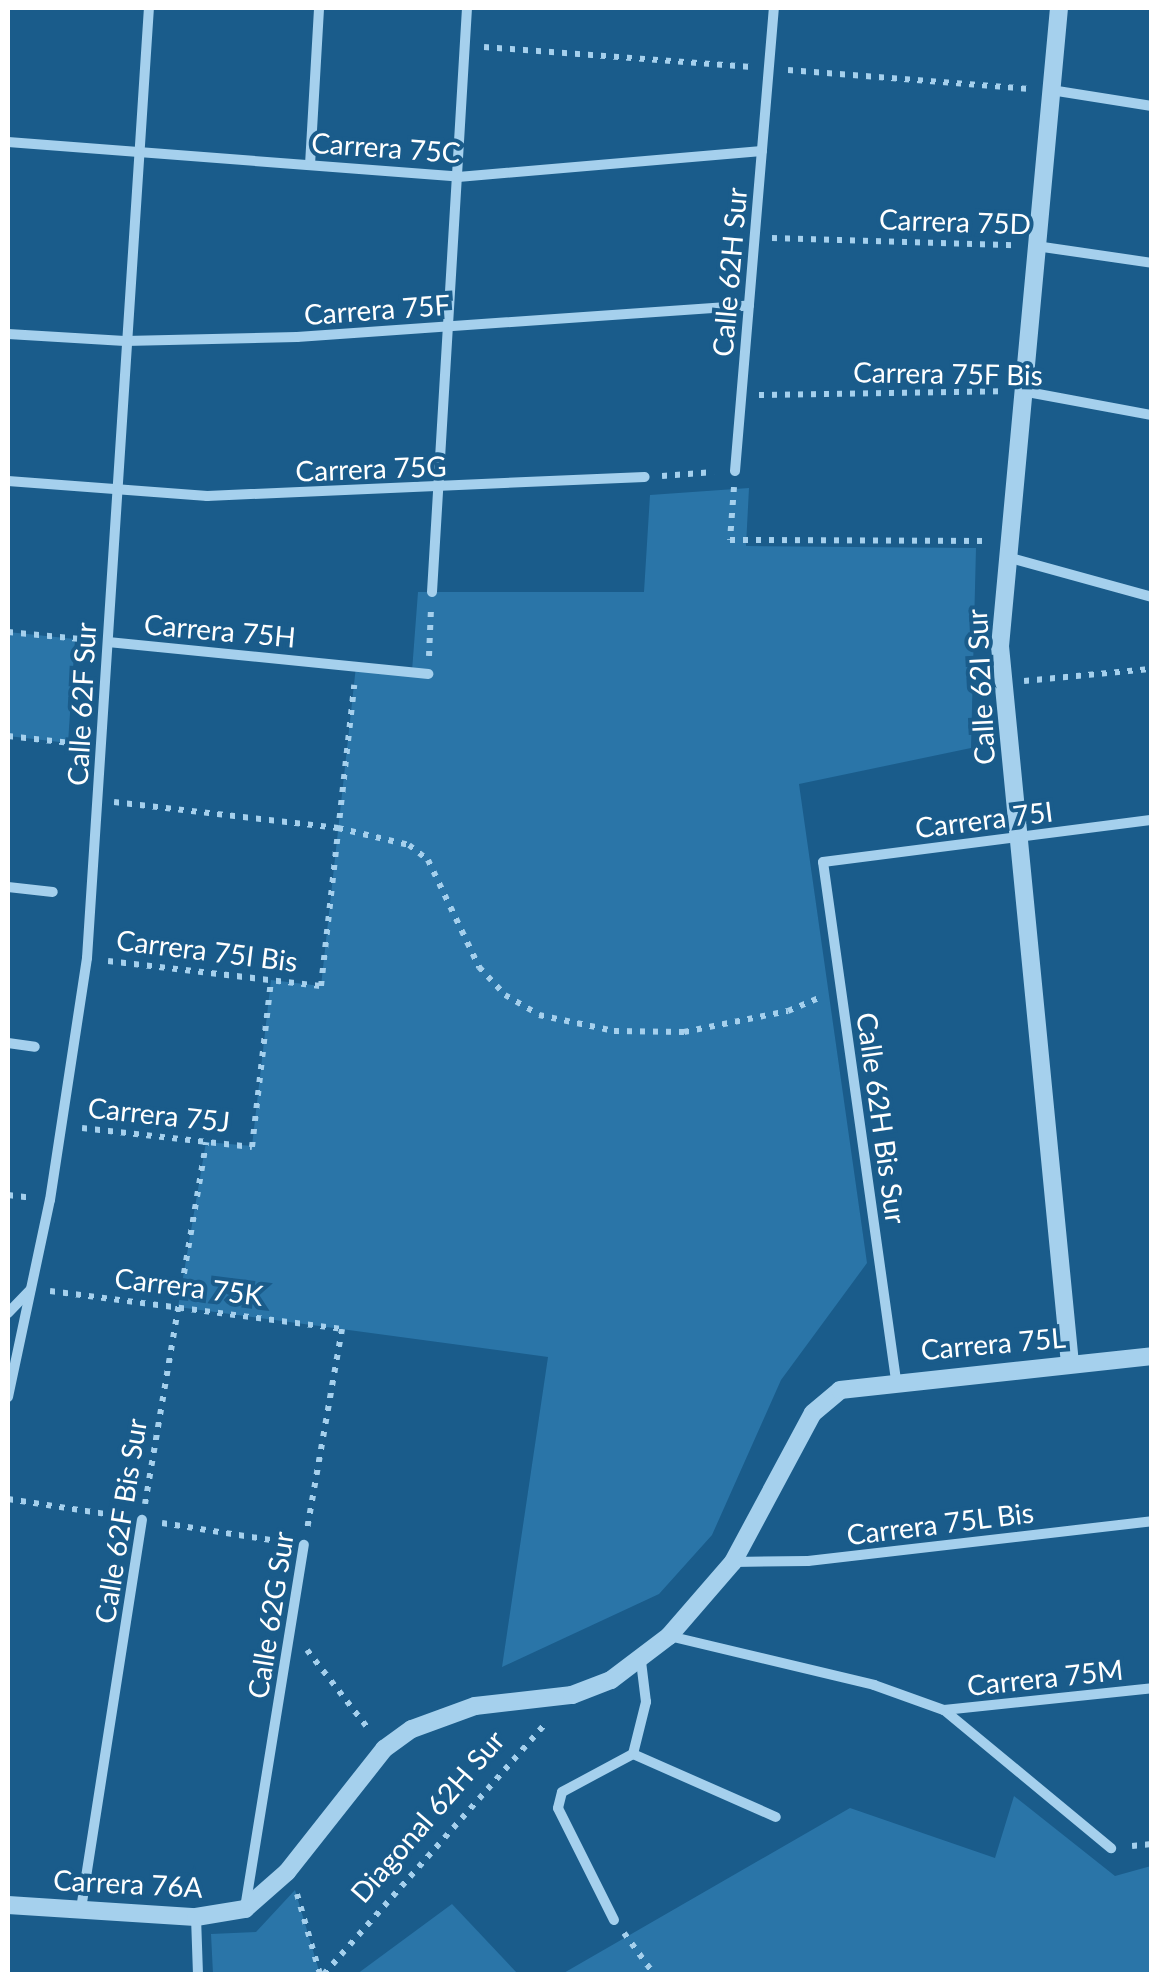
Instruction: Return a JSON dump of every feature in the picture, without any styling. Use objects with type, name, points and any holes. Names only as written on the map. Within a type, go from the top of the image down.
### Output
[{"type":"street","name":"Calle 62F Sur","points":[[8,1397],[61,1126],[87,958],[149,8]]},
{"type":"street","points":[[310,165],[319,8]]},
{"type":"street","points":[[432,592],[468,8]]},
{"type":"street","name":"Calle 62H Sur","points":[[736,471],[774,8]]},
{"type":"street","name":"Calle 62I Sur","points":[[1059,8],[1007,549],[1003,683],[1070,1364]]},
{"type":"street","points":[[1051,90],[1152,106]]},
{"type":"street","name":"Carrera 75C","points":[[8,142],[458,176],[762,151]]},
{"type":"street","name":"Carrera 75D","points":[[1036,246],[1152,263]]},
{"type":"street","name":"Carrera 75F","points":[[8,334],[125,342],[448,327],[750,306]]},
{"type":"street","name":"Carrera 75F Bis","points":[[1022,390],[1152,415]]},
{"type":"street","name":"Carrera 75G","points":[[8,481],[115,493],[438,489],[645,477]]},
{"type":"street","points":[[1007,549],[1152,597]]},
{"type":"street","name":"Carrera 75H","points":[[108,642],[428,674]]},
{"type":"street","name":"Carrera 75I","points":[[823,862],[1152,820]]},
{"type":"street","name":"Calle 62H Bis Sur","points":[[823,862],[896,1380]]},
{"type":"street","points":[[8,887],[53,892]]},
{"type":"street","points":[[8,1043],[35,1046]]},
{"type":"street","points":[[8,1313],[31,1289]]},
{"type":"street","name":"Carrera 75L","points":[[733,1562],[813,1413],[840,1390],[896,1380],[1152,1356]]},
{"type":"street","name":"Calle 62F Bis Sur","points":[[82,1909],[142,1520]]},
{"type":"street","name":"Carrera 75L Bis","points":[[733,1562],[808,1561],[1152,1521]]},
{"type":"street","name":"Calle 62G Sur","points":[[244,1908],[304,1545]]},
{"type":"street","points":[[244,1908],[287,1872],[384,1749],[412,1729],[474,1706],[572,1694],[641,1661],[669,1636],[733,1562]]},
{"type":"street","points":[[669,1636],[874,1684],[944,1710],[1111,1848]]},
{"type":"street","points":[[614,1920],[561,1822],[562,1792],[632,1754],[646,1702],[641,1661]]},
{"type":"street","name":"Carrera 75M","points":[[944,1710],[1152,1688]]},
{"type":"street","points":[[632,1754],[776,1816]]},
{"type":"street","name":"Carrera 76A","points":[[8,1905],[196,1917],[244,1908]]},
{"type":"street","points":[[196,1917],[198,1974]]},
{"type":"path","name":"Carrera 75D","points":[[755,237],[1036,246]]},
{"type":"path","name":"Carrera 75F Bis","points":[[742,395],[1022,390]]},
{"type":"path","points":[[645,477],[736,471],[730,540],[1007,549]]},
{"type":"path","points":[[428,674],[432,592]]},
{"type":"path","name":"Carrera 75H","points":[[8,632],[108,642]]},
{"type":"path","points":[[338,828],[356,666]]},
{"type":"path","points":[[1003,683],[1152,669]]},
{"type":"path","points":[[8,736],[101,747]]},
{"type":"path","points":[[98,800],[338,828],[409,846],[428,860],[479,967],[505,995],[539,1015],[614,1030],[684,1032],[788,1010],[841,988]]},
{"type":"path","name":"Carrera 75I Bis","points":[[87,958],[321,986],[338,828]]},
{"type":"path","name":"Carrera 75J","points":[[61,1126],[252,1147],[271,980]]},
{"type":"path","name":"Calle 62F Bis Sur","points":[[142,1520],[206,1142]]},
{"type":"path","name":"Carrera 75K","points":[[31,1289],[342,1330]]},
{"type":"path","name":"Calle 62G Sur","points":[[304,1545],[342,1330]]},
{"type":"path","points":[[291,1629],[384,1749]]},
{"type":"path","name":"Diagonal 62H Sur","points":[[322,1974],[572,1694]]},
{"type":"path","points":[[287,1872],[309,1921],[322,1974]]},
{"type":"path","points":[[614,1920],[654,1974]]},
{"type":"shaded area","points":[[749,488],[746,546],[976,548],[971,748],[799,784],[867,1263],[781,1380],[712,1535],[659,1594],[502,1667],[548,1357],[178,1307],[206,1142],[252,1146],[271,980],[321,986],[356,666],[412,671],[418,592],[644,592],[650,495]]},
{"type":"shaded area","points":[[8,632],[75,639],[68,743],[8,736]]},
{"type":"shaded area","points":[[1014,1796],[1115,1876],[1151,1866],[1151,1974],[562,1974],[850,1808],[995,1858]]},
{"type":"shaded area","points":[[295,1890],[320,1974],[213,1974],[211,1934],[256,1932]]},
{"type":"shaded area","points":[[452,1904],[518,1974],[357,1974]]}]
